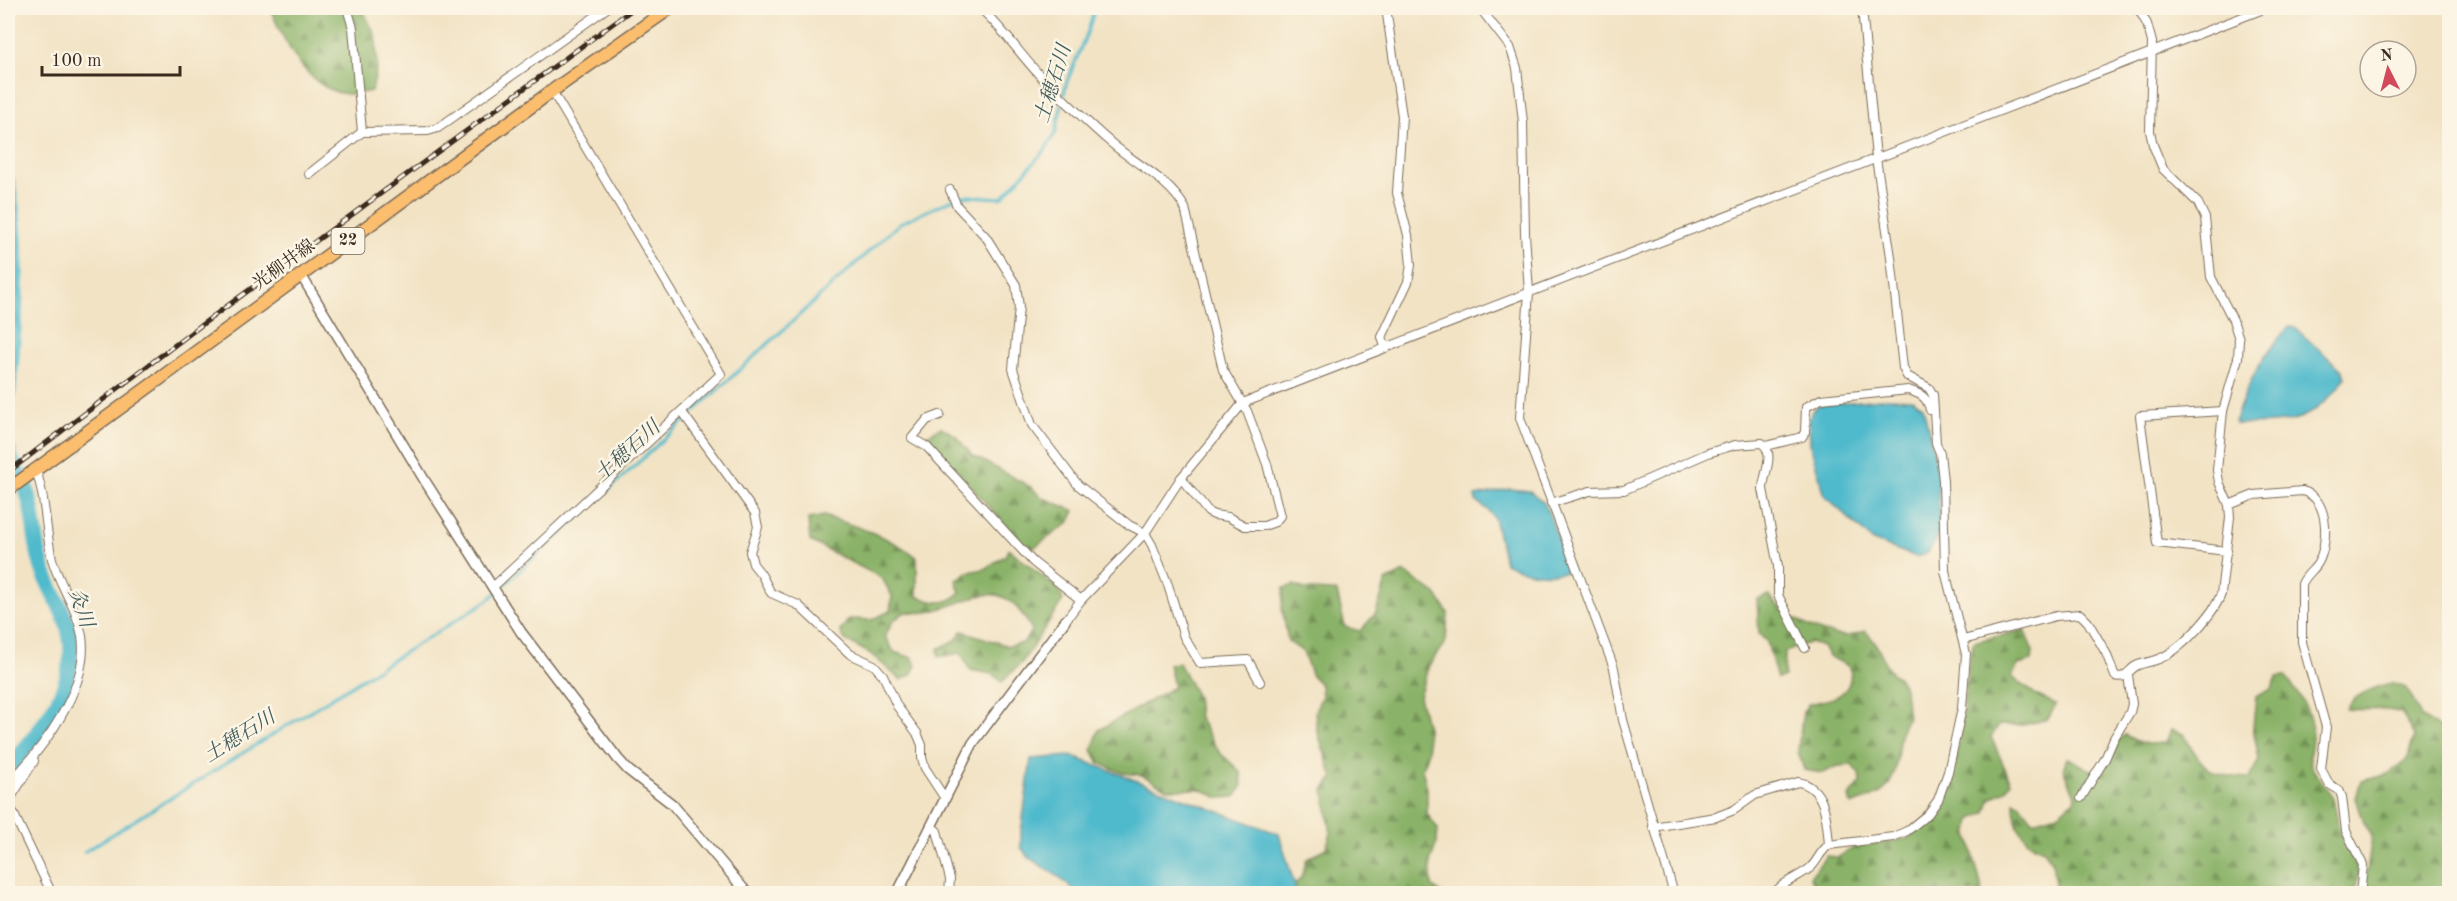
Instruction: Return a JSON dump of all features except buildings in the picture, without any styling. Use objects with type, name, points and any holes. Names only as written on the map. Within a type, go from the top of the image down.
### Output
[{"type":"main road","name":"光柳井線","points":[[12,486],[669,8]]},
{"type":"street","points":[[347,8],[352,28],[362,132]]},
{"type":"street","points":[[309,174],[362,132],[428,131],[438,128],[607,8]]},
{"type":"street","points":[[980,8],[1001,28],[1027,62],[1109,142],[1179,196],[1189,219],[1222,370],[1243,403],[1267,464],[1280,516],[1275,522],[1251,527],[1228,517],[1214,515],[1208,512],[1181,478]]},
{"type":"street","points":[[1385,347],[1382,337],[1408,282],[1411,265],[1408,235],[1397,193],[1402,116],[1386,8]]},
{"type":"street","points":[[1480,8],[1510,47],[1517,68],[1523,122],[1524,234],[1529,292],[1520,418],[1614,668],[1619,707],[1674,894]]},
{"type":"street","points":[[1774,894],[1778,888],[1813,866],[1824,849],[1829,846],[1893,837],[1917,824],[1928,814],[1938,800],[1948,772],[1962,708],[1966,654],[1945,571],[1943,481],[1940,453],[1936,442],[1933,395],[1929,388],[1907,376],[1903,368],[1891,256],[1876,158],[1862,8]]},
{"type":"street","points":[[1963,640],[2056,616],[2080,614],[2088,622],[2106,653],[2115,676],[2119,677],[2128,675],[2136,666],[2165,657],[2175,650],[2217,605],[2221,594],[2227,551],[2229,505],[2219,482],[2217,470],[2223,411],[2238,358],[2239,339],[2233,320],[2211,277],[2205,218],[2198,202],[2163,170],[2153,145],[2150,131],[2152,42],[2147,24],[2138,8]]},
{"type":"street","points":[[897,894],[966,753],[985,724],[1081,600],[1144,533],[1181,478],[1243,403],[2266,8]]},
{"type":"street","points":[[493,587],[685,416],[721,374],[552,91]]},
{"type":"street","points":[[952,194],[960,211],[986,237],[1016,285],[1019,307],[1013,369],[1032,425],[1078,485],[1129,525],[1144,533],[1152,544],[1184,637],[1200,663],[1248,660],[1260,682]]},
{"type":"street","points":[[301,275],[388,421],[521,632],[618,759],[628,770],[672,804],[748,894]]},
{"type":"street","points":[[1551,503],[1590,491],[1624,490],[1635,487],[1699,457],[1726,448],[1756,442],[1766,446],[1802,436],[1805,432],[1806,407],[1821,399],[1908,390],[1922,395],[1928,401],[1930,412],[1934,415]]},
{"type":"street","points":[[2223,411],[2140,416],[2157,543],[2227,551]]},
{"type":"street","points":[[940,415],[927,420],[912,438],[927,447],[1033,562],[1081,600]]},
{"type":"street","points":[[685,416],[755,513],[758,527],[750,552],[753,564],[771,593],[798,605],[850,654],[874,665],[883,675],[897,706],[917,733],[922,745],[925,768],[944,797]]},
{"type":"street","points":[[1766,446],[1768,461],[1763,489],[1778,566],[1778,595],[1805,648]]},
{"type":"street","points":[[8,784],[44,742],[61,717],[70,698],[80,663],[82,638],[74,605],[53,562],[42,504],[41,483],[31,472]]},
{"type":"street","points":[[2229,505],[2254,495],[2302,491],[2310,492],[2320,501],[2323,509],[2322,552],[2318,564],[2305,577],[2302,584],[2302,642],[2326,727],[2321,769],[2329,784],[2339,790],[2342,797],[2346,831],[2363,865],[2360,894]]},
{"type":"street","points":[[2081,798],[2094,779],[2130,712],[2132,704],[2128,675]]},
{"type":"street","points":[[44,742],[44,747],[8,802],[52,894]]},
{"type":"street","points":[[1653,827],[1716,817],[1734,810],[1755,795],[1798,782],[1804,783],[1816,794],[1826,810],[1829,846]]},
{"type":"street","points":[[931,826],[937,831],[950,879],[949,894]]},
{"type":"street","points":[[1699,894],[1713,894]]},
{"type":"green space","points":[[270,8],[362,8],[376,37],[377,66],[372,91],[348,94],[334,91],[321,84],[309,74],[290,49]]},
{"type":"green space","points":[[941,427],[955,435],[972,455],[1031,487],[1041,497],[1075,511],[1069,523],[1033,548],[1025,547],[926,436]]},
{"type":"green space","points":[[824,516],[884,538],[917,557],[917,596],[934,602],[945,602],[955,597],[960,593],[956,580],[968,572],[985,569],[1005,556],[1009,549],[1059,590],[1063,600],[1023,661],[1002,682],[992,674],[970,670],[961,653],[939,657],[938,649],[956,640],[962,631],[1008,646],[1023,643],[1032,630],[1009,600],[998,595],[986,595],[928,612],[905,612],[893,621],[885,636],[894,652],[913,658],[916,666],[911,675],[901,680],[871,654],[845,640],[840,631],[849,619],[871,620],[890,611],[892,596],[882,578],[810,541],[808,519]]},
{"type":"green space","points":[[1404,572],[1437,595],[1448,613],[1446,641],[1429,665],[1419,696],[1427,728],[1428,751],[1422,769],[1427,788],[1427,814],[1438,829],[1437,842],[1430,862],[1432,886],[1441,893],[1287,893],[1301,878],[1307,859],[1326,848],[1331,833],[1324,790],[1333,778],[1317,730],[1315,711],[1322,696],[1321,685],[1312,676],[1303,652],[1288,641],[1282,608],[1284,588],[1294,585],[1310,590],[1337,592],[1345,627],[1360,631],[1376,613],[1386,581]]},
{"type":"green space","points":[[1769,595],[1783,611],[1814,628],[1846,636],[1865,631],[1873,640],[1891,672],[1902,684],[1908,717],[1900,735],[1893,776],[1889,785],[1879,794],[1851,805],[1849,797],[1861,783],[1859,774],[1852,765],[1838,766],[1823,773],[1804,770],[1798,751],[1803,712],[1808,704],[1840,695],[1849,684],[1850,667],[1829,656],[1823,647],[1811,642],[1785,652],[1784,677],[1777,679],[1767,642],[1759,634],[1757,599]]},
{"type":"green space","points":[[2024,630],[2033,651],[2032,661],[2018,665],[2012,677],[2038,696],[2056,704],[2048,719],[2023,725],[1999,725],[1991,737],[2011,782],[2006,790],[1990,799],[1986,812],[1971,820],[1968,834],[1983,893],[1818,893],[1810,877],[1826,856],[1838,857],[1853,847],[1911,837],[1941,803],[1952,774],[1960,738],[1969,660],[1974,642]]},
{"type":"green space","points":[[1179,663],[1197,697],[1199,718],[1219,752],[1241,772],[1242,787],[1235,797],[1219,798],[1201,789],[1167,789],[1142,775],[1123,773],[1099,763],[1092,750],[1099,730],[1174,687],[1169,664]]},
{"type":"green space","points":[[2285,676],[2306,709],[2312,733],[2311,764],[2332,796],[2340,830],[2355,861],[2358,877],[2352,894],[2056,893],[2052,861],[2044,850],[2030,843],[2021,831],[2014,801],[2019,803],[2033,821],[2060,813],[2076,799],[2066,775],[2067,758],[2090,770],[2101,772],[2111,761],[2119,739],[2125,735],[2140,742],[2155,744],[2166,742],[2171,730],[2183,734],[2197,756],[2209,769],[2224,776],[2250,778],[2259,759],[2253,727],[2256,697],[2272,689],[2277,677]]},
{"type":"green space","points":[[2391,683],[2407,688],[2422,718],[2449,733],[2449,893],[2364,893],[2372,836],[2364,823],[2356,798],[2361,781],[2388,774],[2408,758],[2414,736],[2402,713],[2389,710],[2346,709],[2360,695]]},
{"type":"water","points":[[2289,327],[2295,328],[2343,371],[2345,378],[2321,405],[2310,413],[2286,421],[2236,424],[2235,420],[2256,370]]},
{"type":"water","points":[[1890,398],[1912,399],[1923,406],[1938,470],[1939,527],[1937,539],[1928,553],[1916,557],[1873,541],[1825,496],[1810,445],[1809,420],[1812,411],[1819,405]]},
{"type":"water","points":[[1509,489],[1530,491],[1545,504],[1569,566],[1568,572],[1536,573],[1505,563],[1494,518],[1476,501],[1475,496]]},
{"type":"water","points":[[1071,756],[1279,834],[1297,893],[1077,893],[1059,877],[1028,857],[1021,847],[1031,759]]},
{"type":"waterway","name":"土穂石川","points":[[84,852],[487,601],[900,223],[958,197],[1002,198],[1045,150],[1056,132],[1066,84],[1095,8]]},
{"type":"waterway","name":"灸川","points":[[8,184],[16,264],[15,315],[8,395]]},
{"type":"waterway","name":"灸川","points":[[8,449],[27,491],[41,563],[67,623],[71,651],[64,689],[55,706],[8,769]]},
{"type":"railway","points":[[8,472],[200,326],[634,8]]}]
